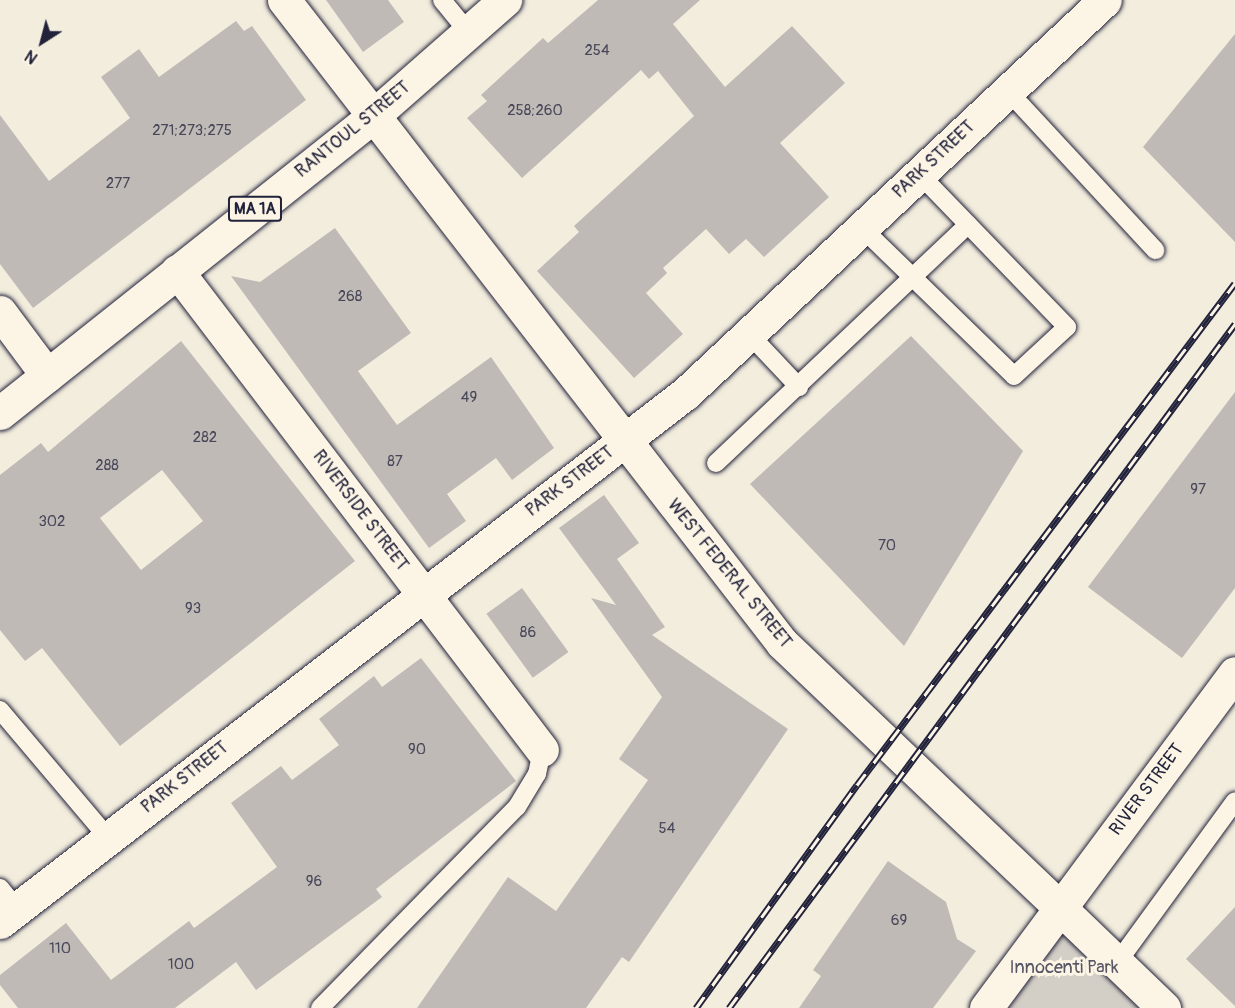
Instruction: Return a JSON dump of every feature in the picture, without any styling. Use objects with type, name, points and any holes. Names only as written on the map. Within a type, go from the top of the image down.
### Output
[{"type":"main road","name":"WEST FEDERAL STREET","points":[[284,0],[782,643],[1164,1008]]},
{"type":"main road","name":"RANTOUL STREET","points":[[0,413],[373,116],[505,0]]},
{"type":"main road","name":"PARK STREET","points":[[6,906],[108,838],[422,593],[626,441],[686,393],[1105,0]]},
{"type":"main road","name":"RIVERSIDE STREET","points":[[177,271],[542,750]]},
{"type":"main road","points":[[0,312],[47,375]]},
{"type":"main road","name":"RIVER STREET","points":[[986,1008],[1235,673]]},
{"type":"lane","points":[[442,0],[469,33]]},
{"type":"lane","points":[[1008,91],[1155,250]]},
{"type":"lane","points":[[862,228],[1014,376],[1067,327],[919,174]]},
{"type":"lane","points":[[716,463],[968,225]]},
{"type":"lane","points":[[749,334],[799,387]]},
{"type":"lane","points":[[0,710],[108,838]]},
{"type":"lane","points":[[320,1008],[517,807],[537,774],[542,750]]},
{"type":"lane","points":[[1117,963],[1235,801]]},
{"type":"green space","name":"Innocenti Park","points":[[1059,907],[1164,1008],[986,1008]]},
{"type":"building","points":[[326,0],[388,0],[404,22],[363,52]]},
{"type":"building","points":[[598,0],[700,0],[673,24],[725,87],[792,26],[845,83],[780,143],[829,197],[764,257],[746,239],[729,254],[706,229],[663,268],[667,273],[646,293],[683,334],[634,378],[537,271],[579,232],[574,226],[694,116],[658,71],[649,79],[641,70],[522,178],[467,118],[487,101],[481,95],[543,38],[548,43]]},
{"type":"building","points":[[236,21],[244,31],[252,26],[306,100],[33,308],[0,264],[0,115],[49,181],[130,118],[101,77],[139,49],[159,77]]},
{"type":"building","points":[[1235,34],[1235,242],[1143,147]]},
{"type":"building","points":[[335,228],[411,333],[358,371],[397,425],[491,357],[554,448],[512,480],[496,458],[447,494],[466,521],[429,548],[231,276],[260,282]]},
{"type":"building","points":[[911,336],[1023,451],[904,646],[750,484]]},
{"type":"building","points":[[181,341],[355,561],[120,746],[42,648],[25,661],[0,630],[0,475],[41,443],[48,452]],"holes":[[[162,470],[203,521],[141,570],[100,518]]]},
{"type":"building","points":[[1235,392],[1235,588],[1182,658],[1088,587]]},
{"type":"building","points":[[604,495],[639,543],[617,559],[665,627],[652,635],[788,729],[629,962],[622,957],[586,1008],[417,1008],[508,877],[556,911],[648,780],[619,759],[662,697],[591,598],[616,605],[559,528]]},
{"type":"building","points":[[522,588],[568,652],[533,678],[486,614]]},
{"type":"building","points":[[421,658],[516,781],[376,889],[382,897],[256,990],[236,962],[175,1008],[18,1008],[0,985],[0,975],[66,923],[111,980],[189,921],[194,928],[277,867],[231,803],[281,766],[292,780],[339,745],[319,719],[374,676],[382,687]]},
{"type":"building","points":[[888,861],[946,902],[957,939],[976,951],[933,1008],[799,1008],[821,976],[813,970]]},
{"type":"building","points":[[1235,907],[1235,1006],[1186,959]]},
{"type":"railway","points":[[696,1008],[857,785],[1235,283]]},
{"type":"railway","points":[[729,1008],[1235,324]]}]
